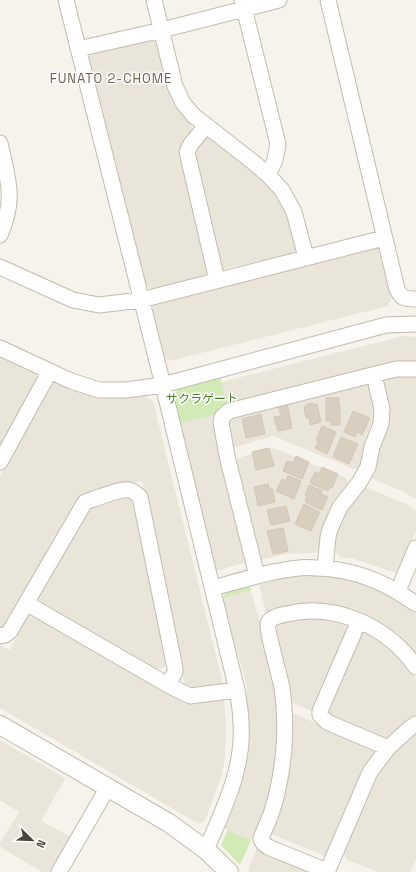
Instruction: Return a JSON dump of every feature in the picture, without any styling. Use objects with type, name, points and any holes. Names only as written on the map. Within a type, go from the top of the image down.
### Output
[{"type":"street","points":[[66,0],[214,588],[237,690],[242,725],[237,770],[229,796],[206,850]]},
{"type":"street","points":[[154,0],[175,86],[183,103],[194,116],[268,175],[282,190],[294,212],[306,257]]},
{"type":"street","points":[[78,49],[162,30],[243,5],[279,0]]},
{"type":"street","points":[[328,0],[397,289],[400,296],[404,298],[416,299]]},
{"type":"street","points":[[243,5],[278,144],[275,160],[268,175]]},
{"type":"street","points":[[206,126],[191,144],[187,152],[217,280]]},
{"type":"street","points":[[0,143],[10,189],[6,223],[0,235]]},
{"type":"street","points":[[0,267],[72,300],[99,306],[141,300],[384,238]]},
{"type":"street","points":[[0,348],[72,381],[99,390],[126,390],[163,385],[386,325],[416,324]]},
{"type":"street","points":[[257,576],[227,456],[221,422],[222,417],[229,411],[396,369],[416,369]]},
{"type":"street","points":[[0,462],[50,371]]},
{"type":"street","points":[[325,568],[330,529],[340,507],[359,483],[368,467],[372,447],[382,424],[382,409],[374,375]]},
{"type":"street","points":[[0,636],[5,635],[10,631],[85,502],[122,490],[131,490],[140,498],[176,668],[168,686]]},
{"type":"street","points":[[398,591],[416,548]]},
{"type":"street","points":[[214,588],[257,576],[300,568],[325,568],[352,572],[378,581],[398,591],[416,604]]},
{"type":"street","points":[[26,603],[168,686],[190,696],[237,690]]},
{"type":"street","points":[[416,667],[407,654],[382,633],[359,621],[343,615],[318,611],[292,612],[277,616],[268,623],[268,630],[276,657],[282,689],[284,736],[283,753],[278,782],[272,811],[261,839],[263,843],[268,847],[327,872],[370,772],[388,748],[416,724]]},
{"type":"street","points":[[359,621],[320,711],[320,715],[328,722],[388,748]]},
{"type":"street","points":[[0,725],[169,823],[206,850],[229,872]]},
{"type":"street","points":[[59,872],[108,787]]},
{"type":"shaded area","points":[[149,38],[157,39],[170,94],[176,108],[191,122],[192,131],[183,143],[181,154],[209,266],[205,277],[154,290],[143,283],[87,60],[92,52]]},
{"type":"shaded area","points":[[208,136],[251,170],[273,192],[286,211],[297,246],[294,253],[223,269],[219,266],[193,154],[203,139]]},
{"type":"shaded area","points":[[374,246],[379,250],[391,300],[388,306],[169,361],[162,357],[151,313],[155,301]]},
{"type":"shaded area","points":[[404,336],[416,337],[416,363],[227,405],[221,382]]},
{"type":"shaded area","points":[[0,356],[37,373],[39,380],[0,449]]},
{"type":"shaded area","points":[[395,376],[416,376],[416,499],[371,478],[370,474],[378,456],[378,448],[389,423],[389,408],[383,386],[387,378]]},
{"type":"shaded area","points":[[57,382],[98,396],[125,398],[145,396],[153,401],[223,684],[195,688],[185,685],[142,481],[80,497],[6,625],[0,628],[0,476],[51,385]]},
{"type":"shaded area","points":[[364,384],[370,388],[377,414],[364,459],[357,469],[353,469],[274,436],[236,447],[230,445],[226,426],[229,418]]},
{"type":"shaded area","points":[[213,415],[212,423],[247,562],[216,571],[178,424]]},
{"type":"shaded area","points":[[273,448],[346,478],[348,484],[336,502],[321,536],[318,549],[315,553],[286,554],[259,560],[235,466],[238,458]]},
{"type":"shaded area","points":[[365,487],[407,504],[416,510],[416,530],[400,570],[396,573],[354,559],[340,557],[334,550],[334,539],[345,512]]},
{"type":"shaded area","points":[[124,497],[132,500],[168,663],[163,668],[155,670],[39,603],[37,596],[89,507]]},
{"type":"shaded area","points":[[305,574],[339,577],[367,585],[402,603],[416,613],[416,656],[397,636],[291,607],[266,614],[259,584]]},
{"type":"shaded area","points":[[251,590],[270,660],[278,708],[277,746],[273,781],[265,809],[251,840],[224,828],[237,798],[243,771],[247,730],[247,697],[246,682],[222,600],[223,598]]},
{"type":"shaded area","points":[[34,614],[186,704],[224,700],[226,726],[225,757],[222,775],[205,821],[199,824],[0,708],[0,645],[10,650],[26,617]]},
{"type":"shaded area","points":[[292,618],[318,618],[345,623],[347,628],[313,711],[291,702],[289,698],[289,681],[275,630],[278,622]]},
{"type":"shaded area","points":[[366,631],[378,638],[406,663],[416,680],[416,717],[389,738],[383,740],[330,716],[328,709],[360,634]]},
{"type":"shaded area","points":[[290,712],[373,748],[375,754],[327,857],[269,833]]},
{"type":"shaded area","points":[[416,732],[416,860],[410,872],[377,872],[346,859],[343,851],[376,775],[393,751]]},
{"type":"shaded area","points":[[0,740],[65,778],[41,821],[71,837],[50,872],[42,872],[0,847],[0,843],[19,812],[0,800]]},
{"type":"shaded area","points":[[257,848],[312,872],[250,872],[248,870]]},
{"type":"green space","name":"サクラゲート","points":[[220,376],[227,405],[220,407],[213,415],[178,424],[172,399],[179,387]]},
{"type":"green space","points":[[248,586],[251,590],[223,598],[226,592]]},
{"type":"green space","points":[[228,830],[251,840],[240,865],[221,845]]},
{"type":"building","points":[[326,398],[339,398],[340,425],[331,425],[331,421],[326,421]]},
{"type":"building","points":[[287,403],[292,428],[278,431],[274,417],[281,416],[278,405]]},
{"type":"building","points":[[313,403],[313,405],[317,404],[321,422],[310,425],[309,417],[306,418],[304,407]]},
{"type":"building","points":[[353,411],[370,418],[362,435],[357,432],[355,437],[344,432]]},
{"type":"building","points":[[261,414],[265,434],[246,438],[242,419]]},
{"type":"building","points":[[322,426],[336,432],[327,454],[315,448],[319,441],[316,440]]},
{"type":"building","points":[[341,437],[358,444],[349,464],[333,457]]},
{"type":"building","points":[[269,448],[274,466],[256,470],[252,452]]},
{"type":"building","points":[[296,456],[309,462],[302,479],[283,471],[287,461],[293,463]]},
{"type":"building","points":[[322,467],[338,474],[332,488],[330,487],[328,491],[310,483],[315,472],[319,474]]},
{"type":"building","points":[[288,476],[301,481],[294,499],[276,491],[282,479],[286,481]]},
{"type":"building","points":[[268,484],[269,489],[272,488],[275,502],[258,506],[254,487]]},
{"type":"building","points":[[309,485],[322,491],[321,494],[328,497],[322,510],[305,502],[307,496],[305,495]]},
{"type":"building","points":[[304,504],[320,512],[311,531],[295,524]]},
{"type":"building","points":[[286,506],[290,521],[271,525],[267,510]]},
{"type":"building","points":[[283,528],[288,551],[273,554],[267,531]]},
{"type":"district","name":"FUNATO 2-CHOME","points":[[111,78]]}]
